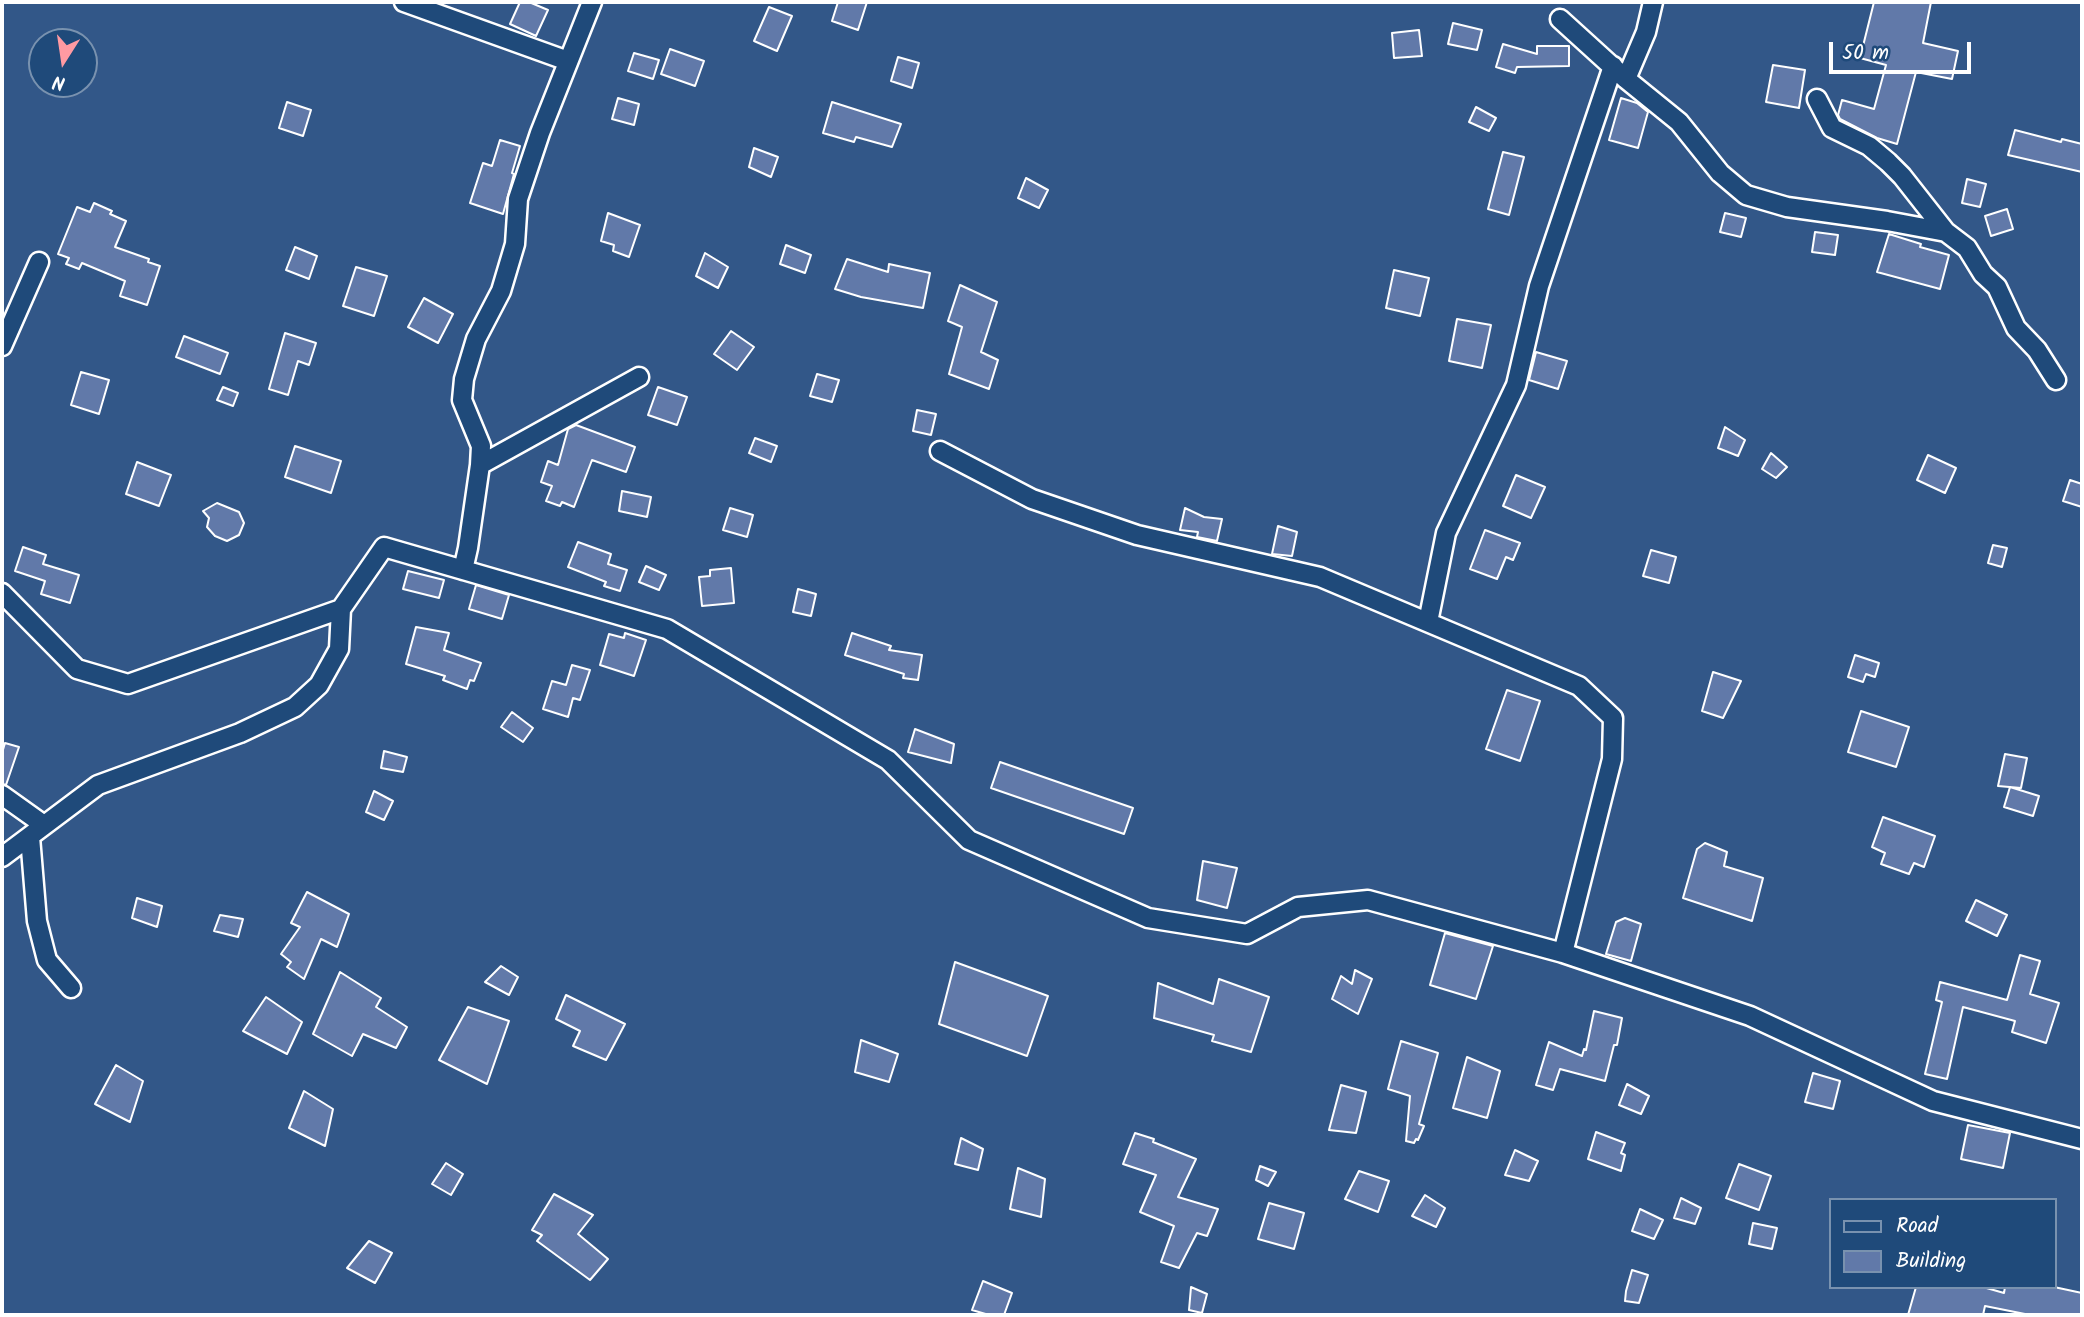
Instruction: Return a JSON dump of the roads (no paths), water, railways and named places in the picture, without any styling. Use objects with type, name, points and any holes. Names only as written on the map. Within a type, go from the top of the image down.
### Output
[{"type":"street","points":[[404,2],[568,61]]},
{"type":"street","points":[[463,570],[481,446],[462,400],[464,379],[476,339],[501,291],[515,244],[517,199],[592,2]]},
{"type":"street","points":[[1626,79],[1646,32],[1653,2]]},
{"type":"street","points":[[1560,19],[1626,79],[1679,122],[1720,173],[1746,195],[1787,207],[1946,232]]},
{"type":"street","points":[[1428,622],[1446,533],[1516,385],[1539,286],[1613,66]]},
{"type":"street","points":[[1817,99],[1832,128],[1868,146],[1888,162],[1946,232],[1967,248],[1983,274],[1997,287],[2017,328],[2037,350],[2056,380]]},
{"type":"street","points":[[2,346],[39,262]]},
{"type":"street","points":[[480,465],[639,377]]},
{"type":"street","points":[[940,452],[1032,499],[1137,535],[1320,577],[1579,686],[1613,718],[1612,759],[1563,953]]},
{"type":"street","points":[[2,857],[98,785],[240,733],[295,707],[319,685],[339,649],[341,609],[384,547],[667,629],[888,760],[969,839],[1147,918],[1247,934],[1298,907],[1368,900],[1563,953],[1751,1016],[1933,1101],[2082,1139]]},
{"type":"street","points":[[2,593],[77,669],[128,684],[341,609]]},
{"type":"street","points":[[2,795],[44,825]]},
{"type":"street","points":[[30,837],[37,921],[47,960],[71,988]]}]
